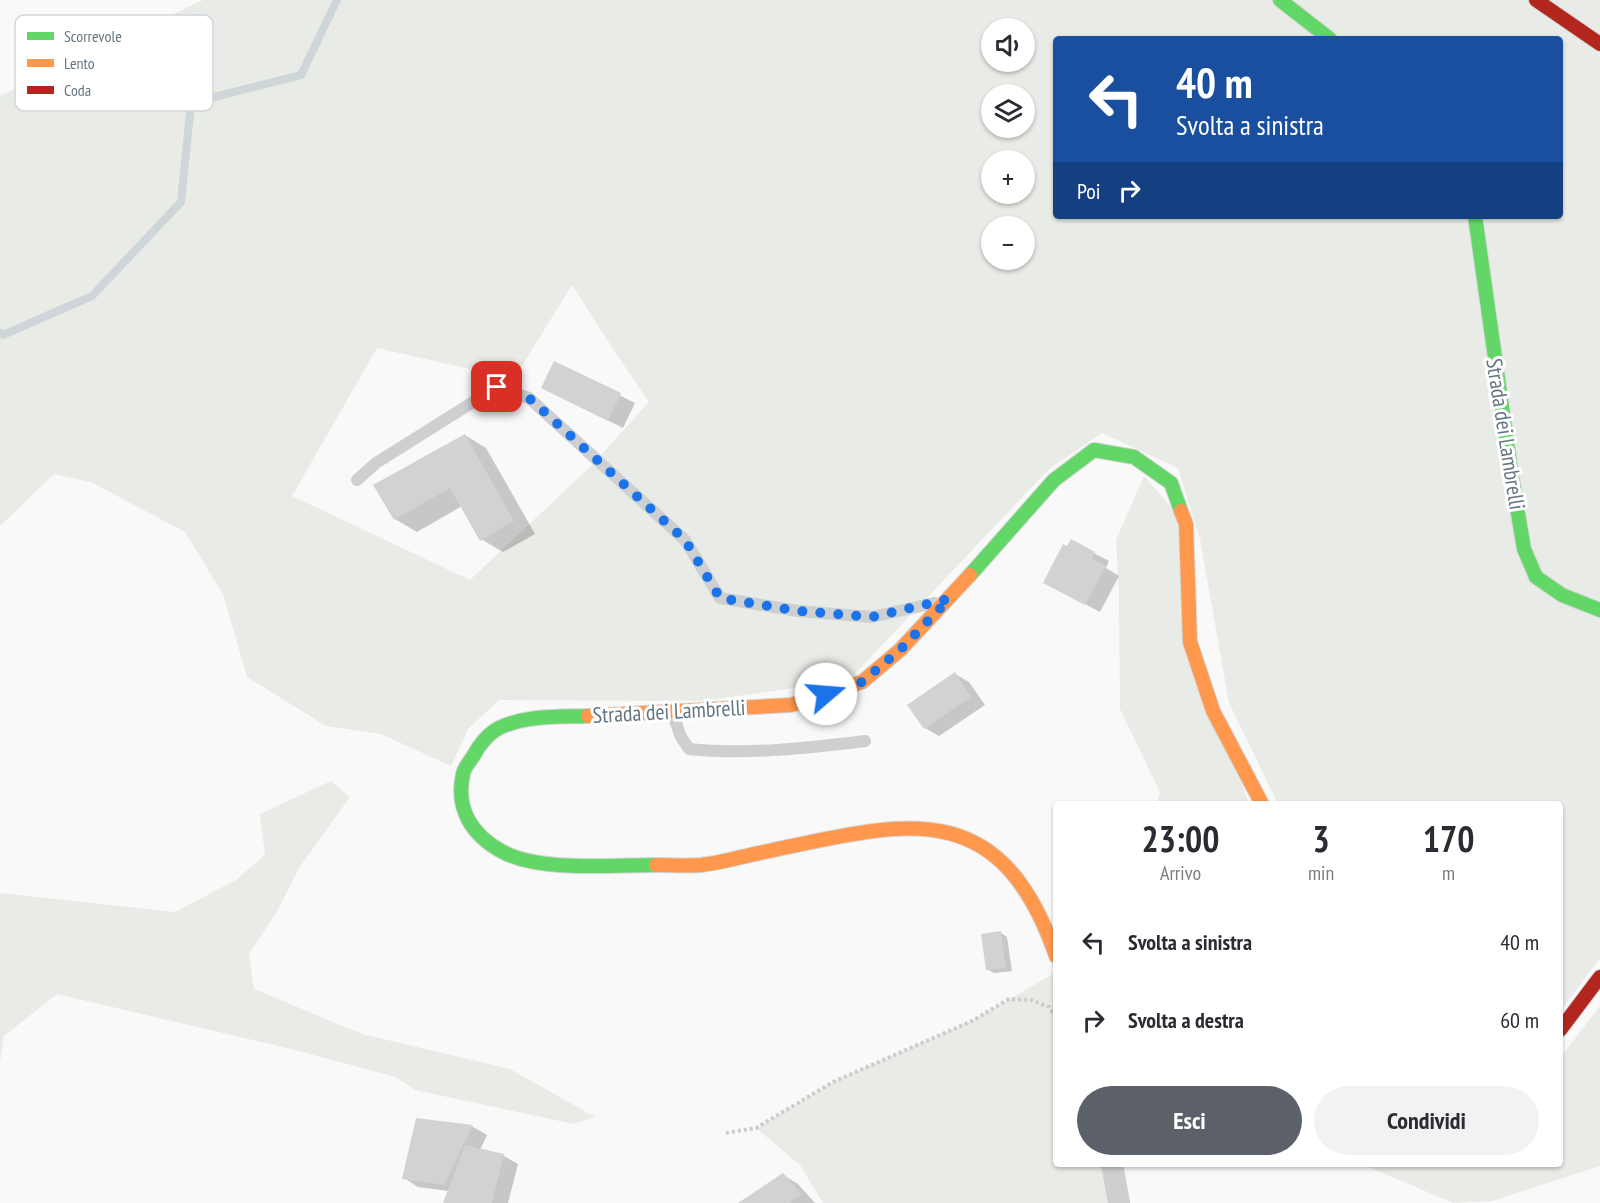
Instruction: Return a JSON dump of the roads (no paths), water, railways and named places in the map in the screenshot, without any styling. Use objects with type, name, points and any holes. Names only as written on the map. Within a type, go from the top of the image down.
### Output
[{"type":"street","points":[[1280,0],[1326,36]]},
{"type":"street","points":[[1536,0],[1600,44]]},
{"type":"street","name":"Strada dei Lambrelli","points":[[1474,219],[1524,549],[1536,577],[1562,595],[1600,610]]},
{"type":"street","name":"Strada dei Lambrelli","points":[[1053,947],[1046,927],[1024,888],[997,856],[968,838],[936,829],[869,830],[702,865],[580,865],[529,862],[503,852],[474,831],[461,804],[463,773],[479,746],[497,729],[529,718],[791,705],[862,682],[900,650],[949,599],[1054,480],[1094,450],[1134,457],[1171,483],[1186,524],[1190,642],[1213,711],[1261,801]]},
{"type":"street","points":[[1563,1026],[1600,977]]},
{"type":"street","points":[[1113,1167],[1119,1203]]},
{"type":"lane","points":[[357,480],[376,463],[497,387],[529,398],[685,540],[720,598],[798,611],[872,617],[949,599]]},
{"type":"lane","points":[[672,711],[681,737],[689,749],[718,752],[751,751],[865,741]]},
{"type":"waterway","points":[[213,97],[301,75],[337,0]]},
{"type":"waterway","points":[[0,333],[3,335],[92,296],[181,202],[190,111]]}]
